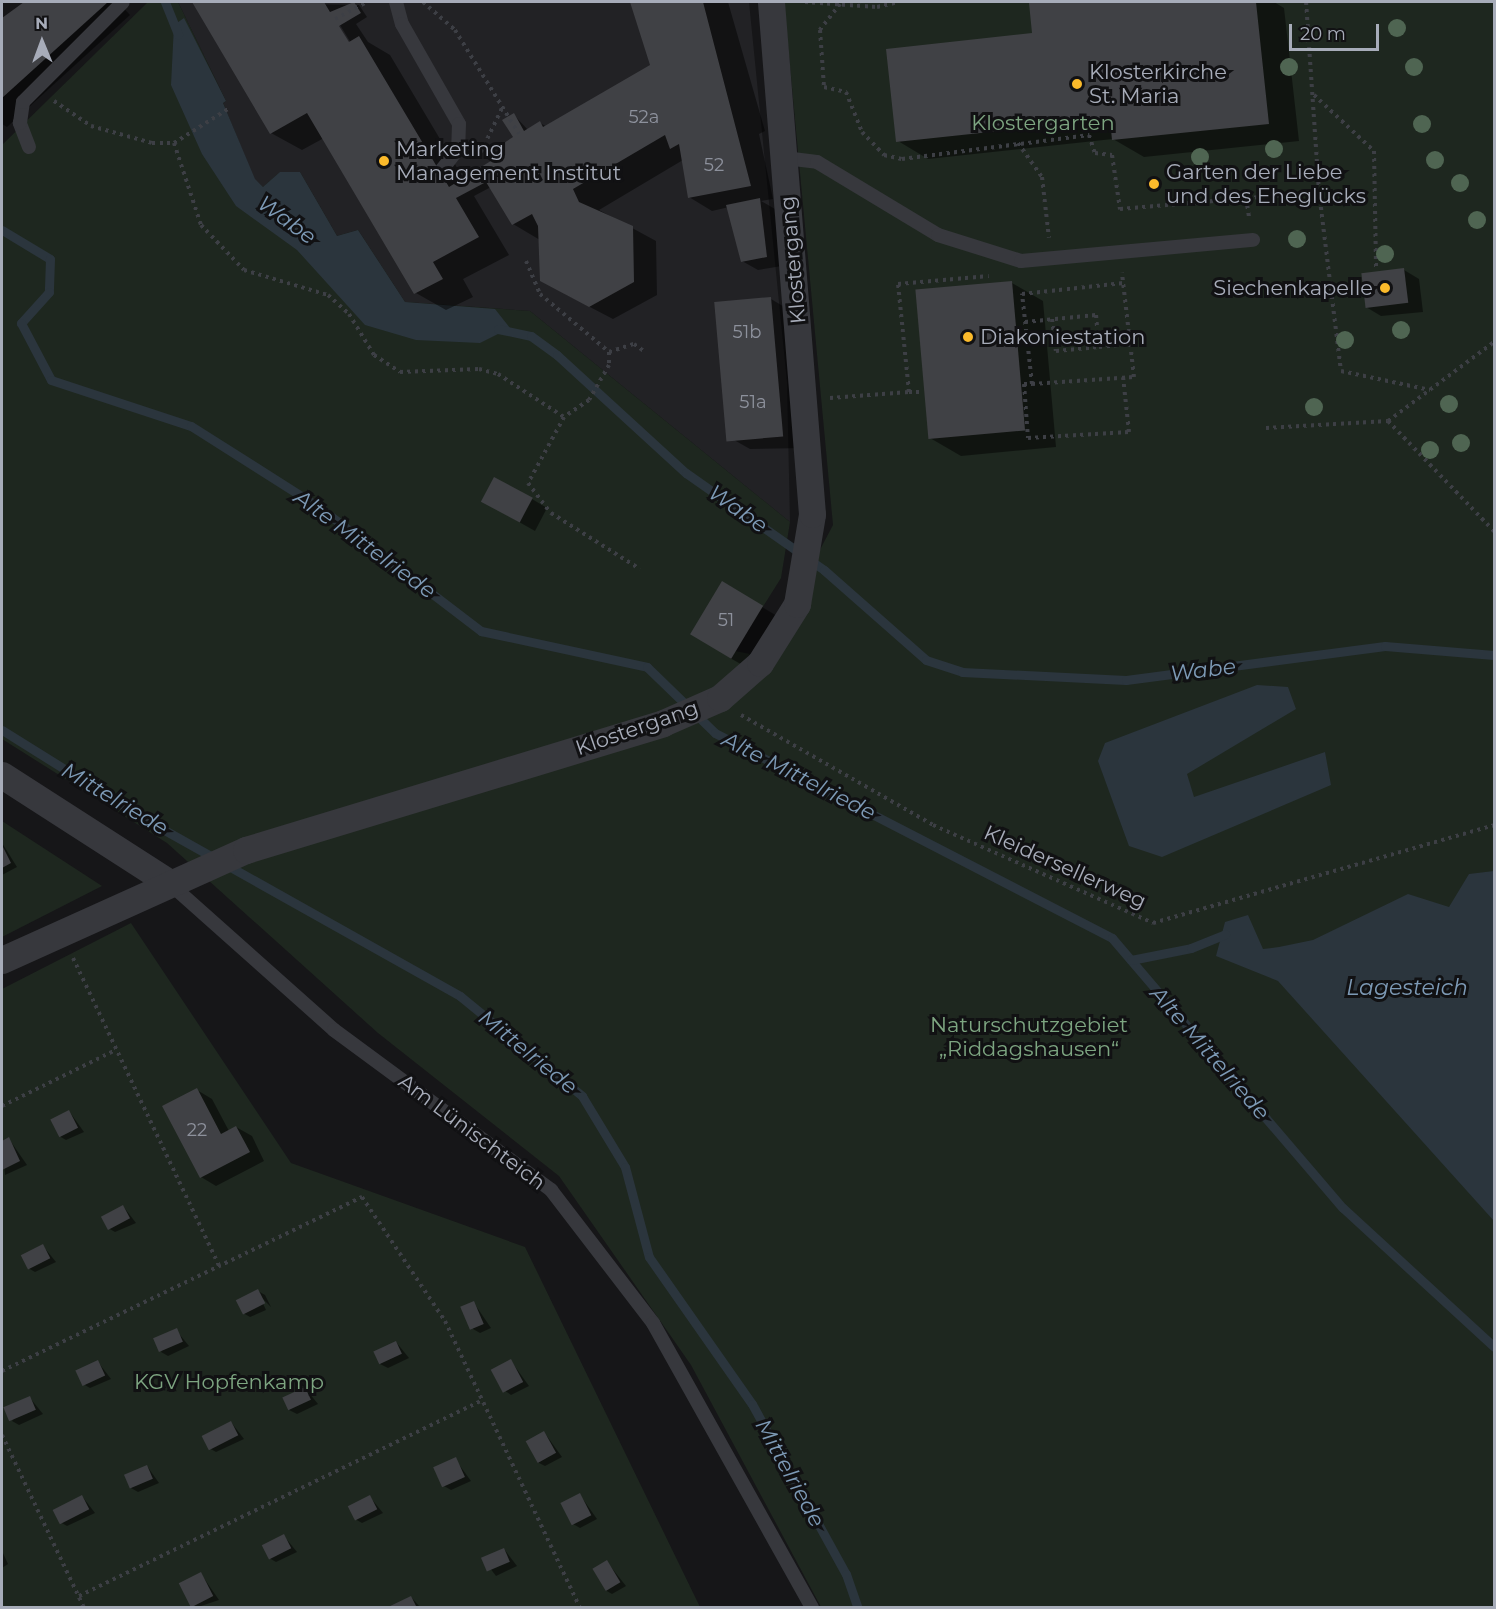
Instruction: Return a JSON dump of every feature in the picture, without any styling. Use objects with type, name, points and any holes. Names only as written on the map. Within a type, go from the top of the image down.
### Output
[{"type":"street","name":"Klostergang","points":[[2,960],[168,882],[246,850],[663,723],[720,698],[773,647],[805,580],[810,547],[805,399],[771,2]]},
{"type":"street","name":"Am Lünischteich","points":[[2,775],[168,882]]},
{"type":"lane","points":[[29,147],[21,112],[39,85],[123,2]]},
{"type":"lane","points":[[396,2],[402,24],[459,124],[458,149],[441,172]]},
{"type":"lane","points":[[785,158],[818,162],[938,235],[1021,261],[1049,261],[1253,240]]},
{"type":"lane","name":"Am Lünischteich","points":[[168,882],[334,1030],[551,1190],[653,1323],[812,1608]]},
{"type":"path","points":[[335,19],[367,2]]},
{"type":"path","points":[[423,2],[455,30],[519,134]]},
{"type":"path","points":[[805,2],[877,7],[898,2]]},
{"type":"path","points":[[1306,2],[1314,94],[1318,192],[1341,371],[1430,390]]},
{"type":"path","points":[[840,4],[820,30],[824,87],[846,92],[862,132],[884,155],[902,159],[1089,135],[1095,153],[1112,155],[1120,209],[1318,192]]},
{"type":"path","points":[[39,85],[91,126],[132,140],[174,143],[228,109]]},
{"type":"path","points":[[1314,94],[1374,151],[1376,270]]},
{"type":"path","points":[[479,156],[503,107]]},
{"type":"path","points":[[174,143],[201,225],[244,270],[328,295],[349,314],[374,355],[400,372],[479,369],[498,374],[564,417]]},
{"type":"path","points":[[1017,143],[1042,177],[1049,261]]},
{"type":"path","points":[[465,185],[474,165]]},
{"type":"path","points":[[1120,254],[1134,377],[1123,377],[1023,385],[1028,438],[1129,432],[1123,377]]},
{"type":"path","points":[[526,261],[540,294],[609,352]]},
{"type":"path","points":[[909,393],[898,284],[1012,274],[1021,261]]},
{"type":"path","points":[[1032,384],[1022,294],[1123,284]]},
{"type":"path","points":[[1025,322],[1096,315],[1099,347]]},
{"type":"path","points":[[1052,319],[1056,351],[1130,344]]},
{"type":"path","points":[[1266,428],[1388,421],[1494,342]]},
{"type":"path","points":[[609,352],[634,344],[645,352]]},
{"type":"path","points":[[609,352],[604,377],[589,400],[564,417],[528,483],[551,513],[640,569]]},
{"type":"path","points":[[805,399],[924,392]]},
{"type":"path","points":[[1388,421],[1494,531]]},
{"type":"path","name":"Kleidersellerweg","points":[[720,698],[758,729],[933,825],[1153,923],[1494,825]]},
{"type":"path","points":[[61,932],[114,1051],[219,1266]]},
{"type":"path","points":[[2,1106],[114,1051]]},
{"type":"path","points":[[2,1371],[362,1197],[445,1321],[480,1401],[580,1608]]},
{"type":"path","points":[[79,1596],[480,1401]]},
{"type":"path","points":[[2,1435],[84,1608]]},
{"type":"shaded area","points":[[178,2],[749,2],[787,382],[790,522],[530,311],[405,302],[358,230],[337,236],[300,172],[263,187],[254,179],[223,103],[226,101]]},
{"type":"green space","name":"Naturschutzgebiet „Riddagshausen“","points":[[148,2],[178,2],[226,101],[223,103],[254,179],[263,187],[280,172],[300,172],[337,236],[358,230],[405,302],[530,311],[790,522],[781,578],[735,651],[750,654],[767,650],[833,525],[784,2],[1494,2],[1494,1607],[821,1607],[691,1365],[559,1176],[378,1033],[167,843],[2,739],[2,145]]},
{"type":"green space","points":[[2,821],[102,886],[2,937]]},
{"type":"green space","name":"KGV Hopfenkamp","points":[[131,923],[291,1163],[525,1247],[700,1607],[2,1608],[2,989]]},
{"type":"water","points":[[184,18],[226,101],[223,103],[255,179],[263,187],[280,172],[300,172],[337,236],[358,230],[405,302],[495,309],[510,328],[480,343],[416,340],[365,325],[297,250],[236,206],[202,154],[171,85],[174,25]]},
{"type":"water","points":[[1257,685],[1288,687],[1296,709],[1187,774],[1194,797],[1325,752],[1331,785],[1162,857],[1129,846],[1098,761],[1105,743]]},
{"type":"water","name":"Lagesteich","points":[[1494,871],[1494,1221],[1278,981],[1216,956],[1225,922],[1248,915],[1263,949],[1279,947],[1313,940],[1408,894],[1449,907],[1469,874]]},
{"type":"building","points":[[24,2],[108,2],[2,98],[2,18]]},
{"type":"building","points":[[192,2],[324,2],[330,12],[354,2],[361,13],[339,26],[349,42],[359,36],[449,187],[502,154],[498,147],[513,137],[502,120],[514,113],[524,131],[540,121],[543,127],[650,65],[630,2],[703,2],[751,186],[688,198],[679,144],[670,149],[665,135],[573,189],[579,202],[633,226],[634,282],[589,307],[540,281],[538,226],[532,214],[512,225],[486,182],[456,198],[479,237],[433,262],[443,279],[414,294],[307,113],[270,134]]},
{"type":"building","name":"Klosterkirche St. Maria","points":[[1256,2],[1269,124],[1112,140],[1110,119],[896,142],[886,49],[1032,33],[1029,3]]},
{"type":"building","points":[[760,198],[767,257],[741,262],[726,205]]},
{"type":"building","name":"Siechenkapelle","points":[[1404,268],[1408,303],[1366,308],[1361,273]]},
{"type":"building","name":"Diakoniestation","points":[[1012,281],[1025,430],[928,439],[915,289]]},
{"type":"building","points":[[771,297],[783,436],[726,441],[714,302]]},
{"type":"building","points":[[494,477],[533,498],[520,522],[481,502]]},
{"type":"building","points":[[722,581],[763,606],[731,659],[690,634]]},
{"type":"building","points":[[2,845],[11,863],[2,868]]},
{"type":"building","points":[[197,1088],[221,1134],[236,1126],[250,1152],[200,1178],[162,1106]]},
{"type":"building","points":[[69,1110],[78,1128],[59,1137],[50,1120]]},
{"type":"building","points":[[9,1137],[20,1161],[2,1170],[2,1141]]},
{"type":"building","points":[[123,1205],[130,1218],[108,1230],[101,1217]]},
{"type":"building","points":[[43,1244],[50,1258],[28,1270],[21,1255]]},
{"type":"building","points":[[258,1289],[265,1303],[243,1315],[236,1300]]},
{"type":"building","points":[[474,1301],[484,1324],[470,1330],[460,1307]]},
{"type":"building","points":[[177,1328],[183,1342],[159,1352],[153,1338]]},
{"type":"building","points":[[396,1341],[402,1354],[379,1364],[373,1352]]},
{"type":"building","points":[[511,1359],[523,1382],[503,1393],[491,1370]]},
{"type":"building","points":[[98,1360],[105,1375],[83,1386],[75,1371]]},
{"type":"building","points":[[305,1387],[311,1400],[288,1410],[282,1398]]},
{"type":"building","points":[[30,1396],[36,1410],[9,1421],[3,1407]]},
{"type":"building","points":[[231,1421],[238,1435],[209,1450],[202,1436]]},
{"type":"building","points":[[544,1431],[556,1453],[538,1463],[526,1441]]},
{"type":"building","points":[[456,1457],[465,1477],[442,1487],[433,1467]]},
{"type":"building","points":[[147,1465],[153,1479],[130,1489],[124,1475]]},
{"type":"building","points":[[580,1493],[591,1515],[572,1525],[560,1503]]},
{"type":"building","points":[[82,1495],[89,1509],[60,1524],[53,1510]]},
{"type":"building","points":[[370,1495],[377,1509],[355,1521],[348,1506]]},
{"type":"building","points":[[284,1534],[291,1548],[269,1560],[262,1545]]},
{"type":"building","points":[[504,1548],[510,1562],[487,1572],[481,1558]]},
{"type":"building","points":[[607,1560],[620,1582],[606,1591],[592,1569]]},
{"type":"building","points":[[201,1572],[213,1596],[191,1607],[179,1583]]},
{"type":"building","points":[[411,1596],[417,1608],[386,1608]]},
{"type":"waterway","name":"Wabe","points":[[165,2],[178,35]]},
{"type":"waterway","name":"Alte Mittelriede","points":[[2,230],[50,259],[49,292],[21,323],[51,380],[191,426],[320,508],[481,631],[647,667],[715,733],[1112,938],[1343,1208],[1494,1347]]},
{"type":"waterway","name":"Wabe","points":[[498,329],[531,336],[557,355],[686,473],[824,570],[926,660],[962,672],[1126,680],[1385,646],[1494,655]]},
{"type":"waterway","name":"Mittelriede","points":[[2,730],[143,818],[460,996],[582,1096],[625,1167],[649,1257],[752,1404],[846,1574],[858,1608]]},
{"type":"waterway","points":[[1131,960],[1191,948],[1225,934]]},
{"type":"place","name":"Klosterkirche St. Maria","points":[[1077,84]]},
{"type":"place","name":"Marketing Management Institut","points":[[384,161]]},
{"type":"place","name":"Garten der Liebe und des Eheglücks","points":[[1154,184]]},
{"type":"place","name":"Siechenkapelle","points":[[1385,288]]},
{"type":"place","name":"Diakoniestation","points":[[968,337]]},
{"type":"park label","name":"Klostergarten","points":[[1043,123]]}]
